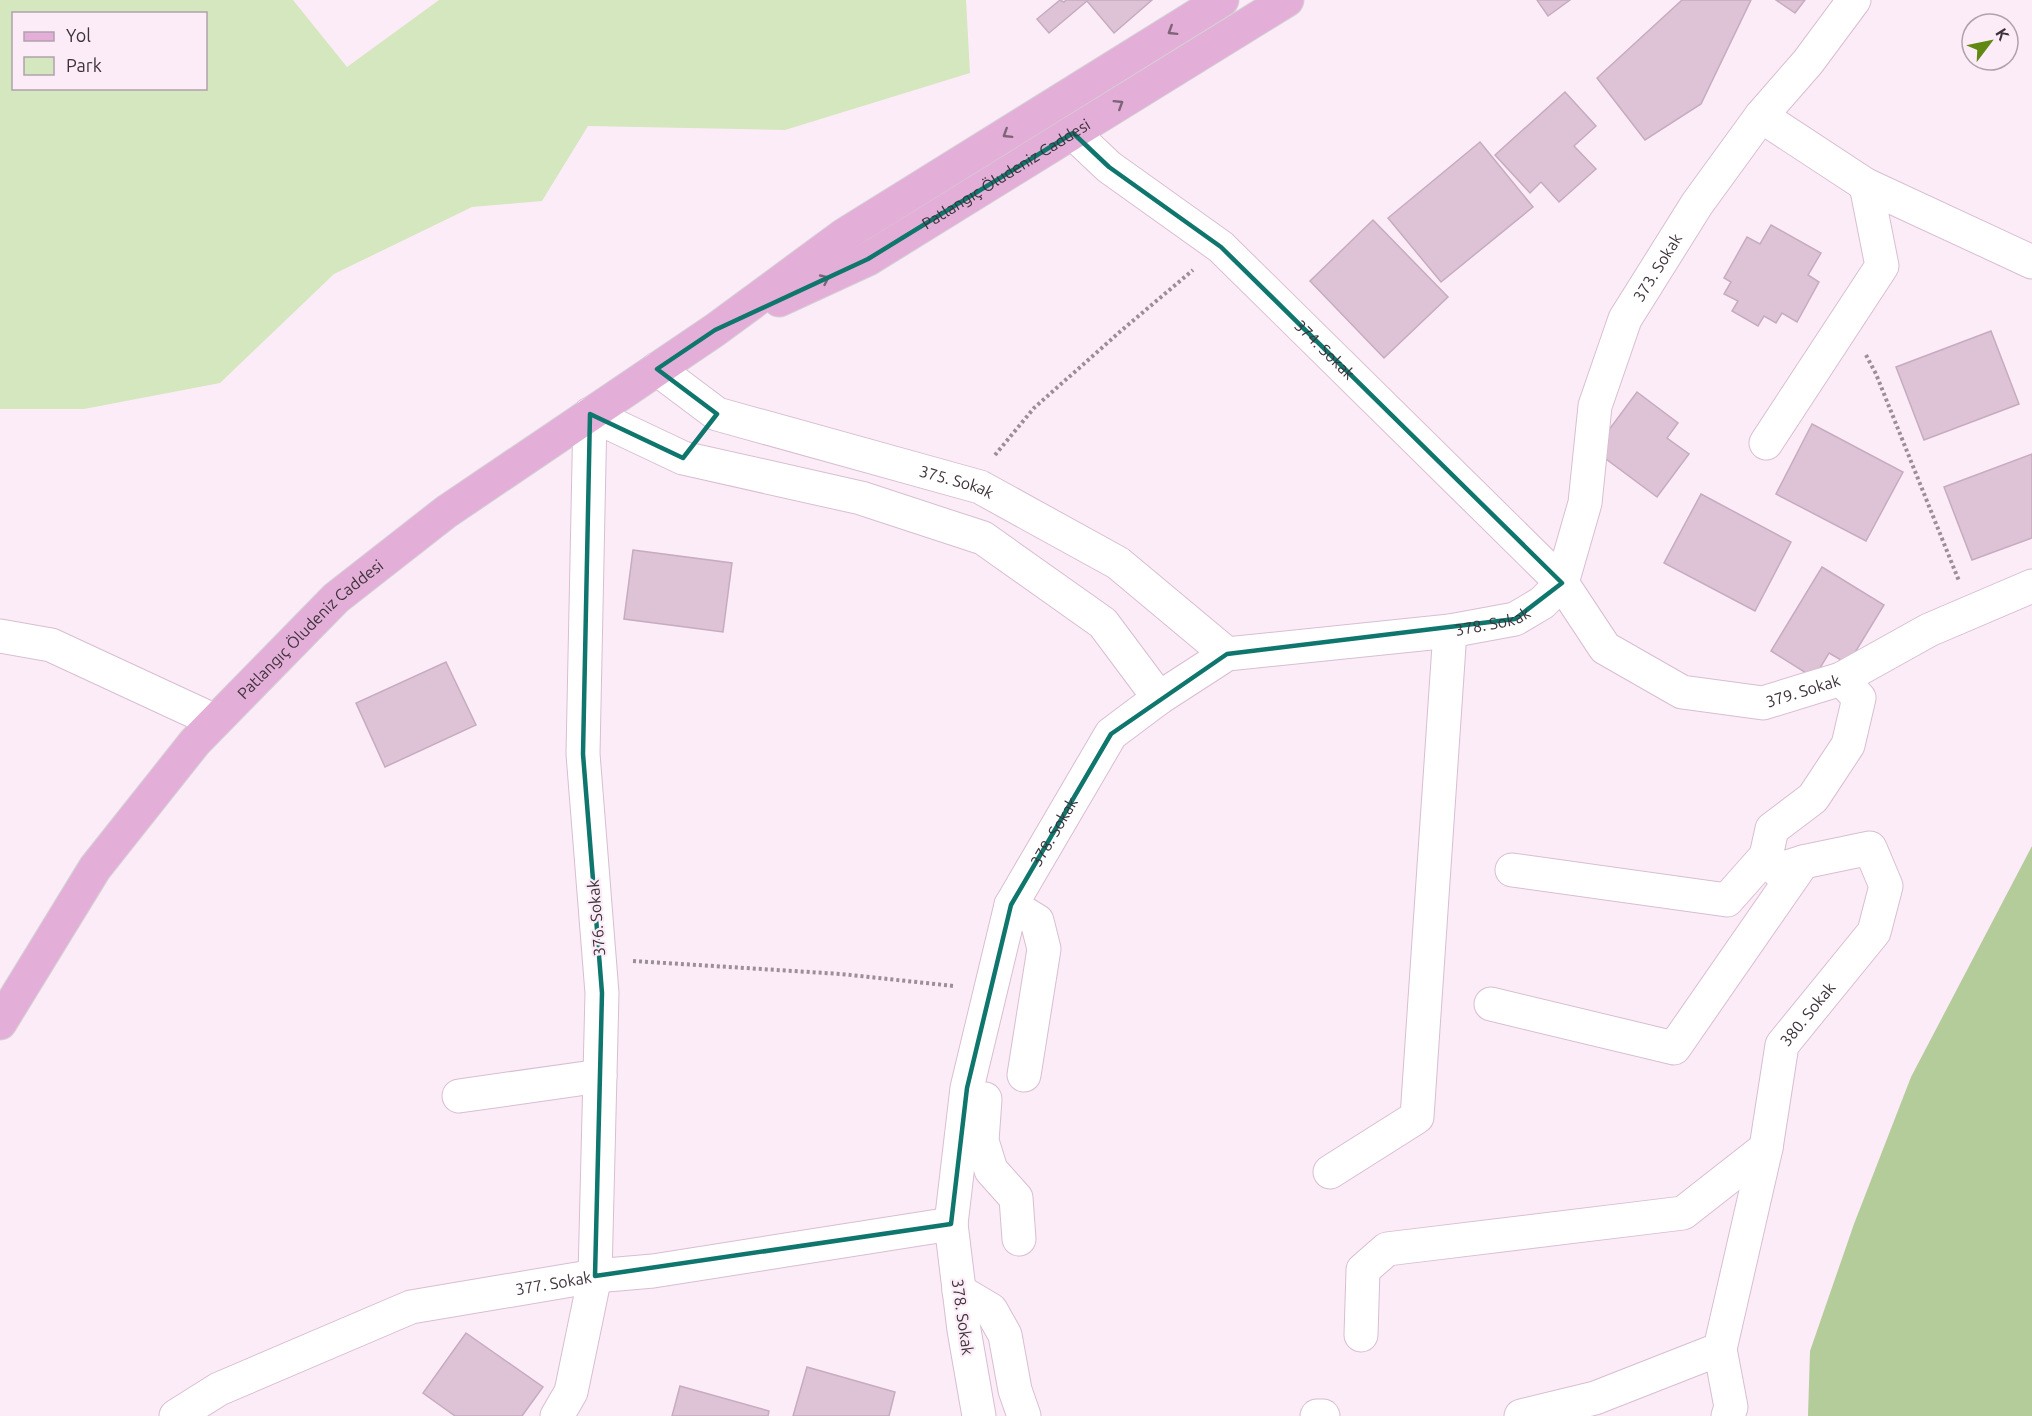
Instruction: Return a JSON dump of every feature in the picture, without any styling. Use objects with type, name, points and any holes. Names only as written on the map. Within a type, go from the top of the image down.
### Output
[{"type":"main road","name":"Patlangıç Öludeniz Caddesi","points":[[0,1023],[95,868],[195,742],[336,597],[446,512],[715,330],[844,235],[1222,0]]},
{"type":"main road","name":"Patlangıç Öludeniz Caddesi","points":[[715,330],[868,259],[1287,0]]},
{"type":"street","name":"373. Sokak","points":[[1562,583],[1585,503],[1595,405],[1626,319],[1697,204],[1761,116],[1808,62],[1854,0]]},
{"type":"street","points":[[1761,116],[1866,185],[2032,262]]},
{"type":"street","name":"374. Sokak","points":[[1073,132],[1109,167],[1221,247],[1562,583]]},
{"type":"street","points":[[1766,443],[1882,266],[1866,185]]},
{"type":"street","name":"375. Sokak","points":[[657,369],[717,414],[980,487],[1118,563],[1227,654]]},
{"type":"street","points":[[590,414],[683,458],[861,498],[983,538],[1103,623],[1160,698]]},
{"type":"street","name":"376. Sokak","points":[[557,1416],[571,1392],[595,1276],[602,993],[583,754],[590,414]]},
{"type":"street","points":[[683,458],[717,414]]},
{"type":"street","name":"378. Sokak","points":[[979,1416],[951,1224],[967,1088],[1011,905],[1111,735],[1160,698],[1227,654],[1450,631],[1515,619],[1542,603],[1562,583]]},
{"type":"street","name":"379. Sokak","points":[[1562,583],[1605,648],[1682,692],[1762,703],[1841,679],[1929,630],[2032,586]]},
{"type":"street","points":[[1330,1172],[1417,1117],[1450,631]]},
{"type":"street","points":[[0,636],[51,645],[215,721]]},
{"type":"street","points":[[1512,870],[1727,900],[1766,856],[1772,829],[1813,798],[1848,746],[1859,698],[1841,679]]},
{"type":"street","name":"380. Sokak","points":[[1720,1349],[1766,1148],[1782,1045],[1874,932],[1886,886],[1870,848],[1777,870],[1766,856]]},
{"type":"street","points":[[1491,1004],[1674,1048],[1803,862]]},
{"type":"street","points":[[1011,905],[1037,921],[1044,949],[1024,1075]]},
{"type":"street","points":[[991,989],[982,1141],[991,1170],[1016,1198],[1019,1239]]},
{"type":"street","points":[[459,1095],[600,1076]]},
{"type":"street","points":[[1361,1335],[1363,1270],[1387,1249],[1683,1213],[1766,1148]]},
{"type":"street","name":"377. Sokak","points":[[176,1416],[219,1389],[411,1307],[595,1276],[653,1271],[951,1224]]},
{"type":"street","points":[[959,1291],[991,1310],[1005,1335],[1015,1390],[1024,1416]]},
{"type":"street","points":[[1521,1416],[1595,1398],[1720,1349],[1731,1407],[1728,1416]]},
{"type":"street","points":[[1317,1416],[1323,1416]]},
{"type":"path","points":[[980,487],[994,456],[1034,408],[1221,247]]},
{"type":"path","points":[[1876,374],[1971,612]]},
{"type":"path","points":[[599,958],[842,974],[991,989]]},
{"type":"highlighted area","points":[[1073,133],[1109,167],[1221,247],[1562,583],[1515,619],[1227,654],[1111,734],[1011,905],[967,1088],[951,1224],[595,1276],[602,993],[583,754],[590,414],[683,458],[717,414],[657,369],[715,330],[868,259]]},
{"type":"green space","points":[[0,0],[293,0],[347,67],[439,0],[966,0],[970,73],[785,130],[588,126],[542,201],[472,207],[334,274],[220,383],[84,409],[0,409]]},
{"type":"green space","points":[[2032,846],[2032,1416],[1808,1416],[1810,1351],[1854,1224],[1911,1077]]},
{"type":"building","points":[[1060,0],[1064,2],[1066,0],[1152,0],[1114,33],[1087,1],[1049,33],[1037,19]]},
{"type":"building","points":[[1537,0],[1570,0],[1548,16]]},
{"type":"building","points":[[1682,0],[1751,0],[1701,104],[1645,140],[1597,78]]},
{"type":"building","points":[[1776,0],[1805,0],[1795,13]]},
{"type":"building","points":[[1565,92],[1596,126],[1574,146],[1596,169],[1559,202],[1541,182],[1530,193],[1495,155]]},
{"type":"building","points":[[1480,142],[1533,207],[1441,282],[1388,218]]},
{"type":"building","points":[[1373,220],[1448,297],[1384,358],[1310,281]]},
{"type":"building","points":[[1771,225],[1821,253],[1808,275],[1819,282],[1797,322],[1782,313],[1776,323],[1764,316],[1758,326],[1732,311],[1738,301],[1724,294],[1731,282],[1724,278],[1747,237],[1760,244]]},
{"type":"building","points":[[1991,331],[2019,404],[1924,440],[1896,367]]},
{"type":"building","points":[[1637,392],[1678,423],[1667,438],[1689,454],[1657,497],[1594,450]]},
{"type":"building","points":[[1812,424],[1903,472],[1866,541],[1776,494]]},
{"type":"building","points":[[2032,454],[2032,538],[1972,560],[1944,487]]},
{"type":"building","points":[[1701,494],[1791,542],[1755,611],[1664,563]]},
{"type":"building","points":[[633,550],[732,563],[723,632],[624,619]]},
{"type":"building","points":[[1822,567],[1884,605],[1848,664],[1829,653],[1814,678],[1771,651]]},
{"type":"building","points":[[446,662],[476,725],[385,767],[356,703]]},
{"type":"building","points":[[466,1333],[543,1387],[522,1416],[455,1416],[423,1393]]},
{"type":"building","points":[[807,1367],[895,1392],[889,1416],[793,1416]]},
{"type":"building","points":[[680,1386],[769,1411],[768,1416],[672,1416]]}]
